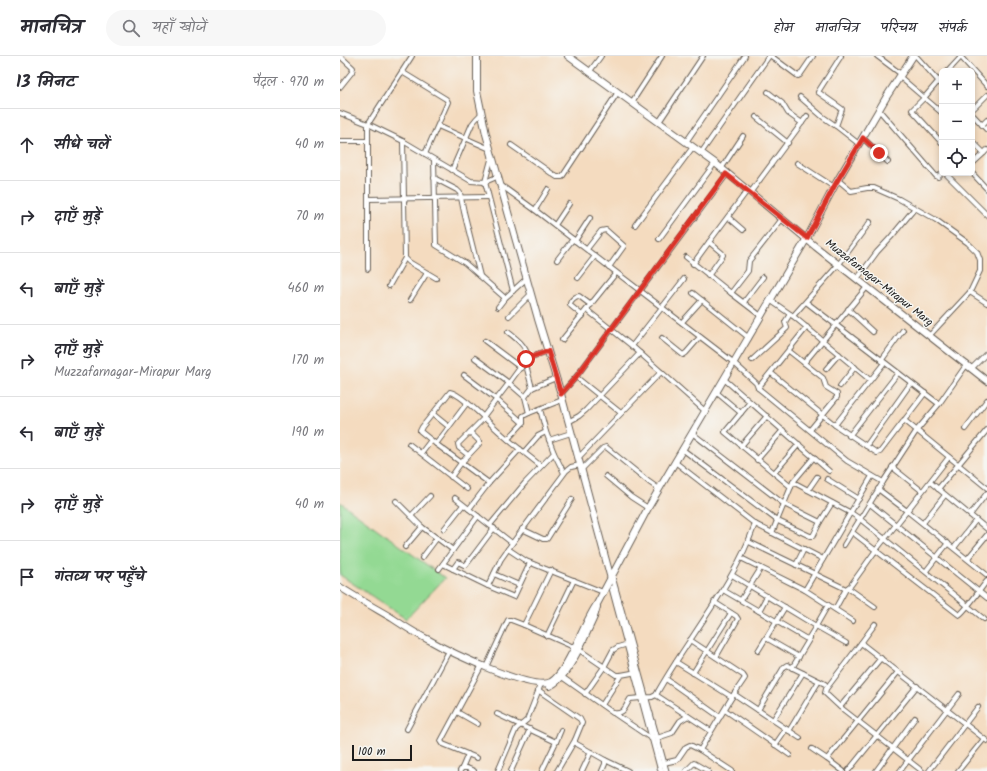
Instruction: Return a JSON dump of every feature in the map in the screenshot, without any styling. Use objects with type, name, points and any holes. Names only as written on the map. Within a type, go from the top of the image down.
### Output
[{"type":"main road","points":[[477,56],[477,91],[491,152],[562,397],[611,579]]},
{"type":"main road","name":"Muzzafarnagar-Mirapur Marg","points":[[568,56],[715,163],[726,174],[782,219],[867,287],[970,366],[987,381]]},
{"type":"main road","points":[[540,687],[550,682],[561,672],[576,648],[594,617],[603,592],[674,462],[733,362],[749,338],[807,238],[838,180],[911,57]]},
{"type":"main road","points":[[340,586],[448,652]]},
{"type":"main road","points":[[340,591],[425,642],[515,682],[540,687],[552,685],[562,677],[576,648]]},
{"type":"street","points":[[340,56],[353,68],[352,72],[340,87]]},
{"type":"street","points":[[368,269],[368,124],[412,56]]},
{"type":"street","points":[[590,72],[601,56]]},
{"type":"street","points":[[632,102],[662,56]]},
{"type":"street","points":[[659,122],[703,56]]},
{"type":"street","points":[[686,142],[745,56]]},
{"type":"street","points":[[701,153],[770,56],[798,76],[813,56]]},
{"type":"street","points":[[836,126],[842,110],[819,93],[818,90],[841,56]]},
{"type":"street","points":[[877,56],[939,110]]},
{"type":"street","points":[[950,68],[960,56],[987,86]]},
{"type":"street","points":[[911,57],[939,82]]},
{"type":"street","points":[[402,72],[448,100],[425,154]]},
{"type":"street","points":[[939,84],[912,110],[940,140]]},
{"type":"street","points":[[511,145],[557,177],[562,177],[618,92]]},
{"type":"street","points":[[768,92],[782,103],[788,113],[802,123]]},
{"type":"street","points":[[975,107],[987,95]]},
{"type":"street","points":[[800,97],[823,117],[861,141],[888,162]]},
{"type":"street","points":[[879,110],[936,176],[939,176]]},
{"type":"street","points":[[340,113],[404,141],[471,181],[484,182],[499,176]]},
{"type":"street","points":[[452,170],[474,121],[482,113]]},
{"type":"street","points":[[693,264],[728,217],[788,143],[807,116]]},
{"type":"street","points":[[756,117],[788,143]]},
{"type":"street","points":[[975,117],[987,130]]},
{"type":"street","points":[[982,125],[987,120]]},
{"type":"street","points":[[438,126],[466,138],[491,152],[484,182],[513,291]]},
{"type":"street","points":[[721,169],[743,136]]},
{"type":"street","points":[[340,141],[368,141]]},
{"type":"street","points":[[389,286],[405,258],[404,141]]},
{"type":"street","points":[[975,143],[986,152],[975,161]]},
{"type":"street","points":[[635,225],[693,146]]},
{"type":"street","points":[[434,160],[436,245],[460,259],[505,298]]},
{"type":"street","points":[[658,239],[715,163]]},
{"type":"street","points":[[797,163],[834,187]]},
{"type":"street","points":[[508,440],[523,422],[523,416],[562,397],[726,174]]},
{"type":"street","points":[[946,176],[987,215]]},
{"type":"street","points":[[975,176],[987,189]]},
{"type":"street","points":[[434,178],[458,191],[462,198],[480,276]]},
{"type":"street","points":[[838,180],[851,190],[874,188],[899,199],[936,220],[978,252],[980,271],[970,292],[930,335]]},
{"type":"street","points":[[502,186],[596,256],[639,291],[733,362],[756,383],[758,388],[847,461],[883,482]]},
{"type":"street","points":[[535,210],[548,189]]},
{"type":"street","points":[[368,199],[488,197]]},
{"type":"street","points":[[555,225],[569,204]]},
{"type":"street","points":[[857,279],[877,252],[892,237],[915,208]]},
{"type":"street","points":[[728,217],[743,230]]},
{"type":"street","points":[[557,260],[590,218]]},
{"type":"street","points":[[731,293],[748,271],[749,261],[782,219]]},
{"type":"street","points":[[752,360],[787,328],[785,322],[806,302],[839,264],[870,222]]},
{"type":"street","points":[[587,250],[602,231],[606,230],[624,246],[608,267]]},
{"type":"street","points":[[708,276],[722,255],[722,253],[709,242]]},
{"type":"street","points":[[578,278],[596,256]]},
{"type":"street","points":[[686,257],[708,276],[761,316]]},
{"type":"street","points":[[405,258],[436,278]]},
{"type":"street","points":[[410,300],[427,273]]},
{"type":"street","points":[[562,340],[583,316],[616,273]]},
{"type":"street","points":[[744,302],[763,277]]},
{"type":"street","points":[[498,307],[505,298],[527,278]]},
{"type":"street","points":[[632,346],[684,279]]},
{"type":"street","points":[[804,363],[867,287]]},
{"type":"street","points":[[970,292],[987,303]]},
{"type":"street","points":[[693,293],[749,338]]},
{"type":"street","points":[[510,316],[531,294]]},
{"type":"street","points":[[583,316],[571,306],[571,302],[576,296],[579,296],[591,305]]},
{"type":"street","points":[[682,322],[702,300]]},
{"type":"street","points":[[770,300],[792,315],[870,380]]},
{"type":"street","points":[[806,302],[939,404]]},
{"type":"street","points":[[848,309],[873,332]]},
{"type":"street","points":[[587,310],[632,346],[705,411]]},
{"type":"street","points":[[758,388],[807,327]]},
{"type":"street","points":[[834,426],[883,362],[903,330]]},
{"type":"street","points":[[468,455],[459,448],[458,444],[484,418],[496,399],[521,368],[528,355],[524,346],[508,332]]},
{"type":"street","points":[[662,338],[682,355],[686,354],[700,337]]},
{"type":"street","points":[[484,341],[521,368]]},
{"type":"street","points":[[526,360],[548,351]]},
{"type":"street","points":[[789,351],[823,378],[826,387],[837,394],[837,397],[810,430]]},
{"type":"street","points":[[568,422],[579,416],[640,353]]},
{"type":"street","points":[[844,545],[878,489],[917,430],[970,366],[987,353]]},
{"type":"street","points":[[826,369],[838,354]]},
{"type":"street","points":[[474,358],[525,397],[529,413]]},
{"type":"street","points":[[526,360],[532,388]]},
{"type":"street","points":[[840,386],[855,367]]},
{"type":"street","points":[[580,464],[621,413],[661,372]]},
{"type":"street","points":[[771,373],[834,426],[877,453],[880,452],[925,394]]},
{"type":"street","points":[[850,436],[898,373]]},
{"type":"street","points":[[464,375],[523,422]]},
{"type":"street","points":[[576,377],[621,413]]},
{"type":"street","points":[[525,397],[532,388],[556,378]]},
{"type":"street","points":[[724,379],[829,471]]},
{"type":"street","points":[[866,446],[911,383]]},
{"type":"street","points":[[489,483],[422,433],[421,429],[450,392],[467,403],[508,440],[541,466]]},
{"type":"street","points":[[716,392],[741,413]]},
{"type":"street","points":[[965,430],[987,400]]},
{"type":"street","points":[[750,402],[725,432],[791,488]]},
{"type":"street","points":[[436,444],[467,403]]},
{"type":"street","points":[[540,409],[546,432],[564,473]]},
{"type":"street","points":[[433,414],[449,427]]},
{"type":"street","points":[[741,446],[767,416]]},
{"type":"street","points":[[904,420],[987,488]]},
{"type":"street","points":[[757,460],[783,430]]},
{"type":"street","points":[[938,489],[987,430]]},
{"type":"street","points":[[451,477],[479,443],[470,432]]},
{"type":"street","points":[[524,452],[538,436],[546,432]]},
{"type":"street","points":[[692,432],[784,504],[820,522]]},
{"type":"street","points":[[549,440],[571,433]]},
{"type":"street","points":[[421,453],[431,440]]},
{"type":"street","points":[[409,444],[467,489]]},
{"type":"street","points":[[774,473],[798,444]]},
{"type":"street","points":[[488,586],[501,559],[564,473],[571,467],[580,464],[603,448],[606,447],[659,489]]},
{"type":"street","points":[[469,509],[489,483],[520,449]]},
{"type":"street","points":[[682,449],[778,521],[811,536],[832,503]]},
{"type":"street","points":[[453,569],[458,562],[466,565],[525,483],[554,453]]},
{"type":"street","points":[[772,533],[793,482],[814,457]]},
{"type":"street","points":[[835,609],[847,588],[949,457]]},
{"type":"street","points":[[674,462],[756,524],[823,559]]},
{"type":"street","points":[[892,467],[922,491]]},
{"type":"street","points":[[606,476],[631,497],[648,508]]},
{"type":"street","points":[[805,590],[872,476]]},
{"type":"street","points":[[808,490],[817,477]]},
{"type":"street","points":[[827,479],[859,499]]},
{"type":"street","points":[[793,482],[860,519],[984,619]]},
{"type":"street","points":[[930,482],[987,529]]},
{"type":"street","points":[[878,489],[968,558],[987,575]]},
{"type":"street","points":[[970,515],[987,493]]},
{"type":"street","points":[[923,523],[945,495]]},
{"type":"street","points":[[411,516],[430,496]]},
{"type":"street","points":[[455,498],[512,543]]},
{"type":"street","points":[[522,529],[547,539],[572,500]]},
{"type":"street","points":[[396,501],[422,527],[454,550]]},
{"type":"street","points":[[870,504],[987,598]]},
{"type":"street","points":[[444,529],[463,505]]},
{"type":"street","points":[[439,569],[478,516]]},
{"type":"street","points":[[954,548],[976,520]]},
{"type":"street","points":[[613,713],[621,713],[630,699],[652,697],[656,695],[732,575],[749,542],[756,524]]},
{"type":"street","points":[[405,547],[422,527]]},
{"type":"street","points":[[852,532],[959,615],[987,582]]},
{"type":"street","points":[[968,558],[987,535]]},
{"type":"street","points":[[422,558],[437,538]]},
{"type":"street","points":[[749,542],[847,588],[875,606]]},
{"type":"street","points":[[926,571],[948,543]]},
{"type":"street","points":[[508,549],[530,563],[603,592]]},
{"type":"street","points":[[796,565],[804,550]]},
{"type":"street","points":[[741,558],[805,590],[853,621]]},
{"type":"street","points":[[442,564],[513,598],[530,563]]},
{"type":"street","points":[[741,600],[761,568]]},
{"type":"street","points":[[524,625],[550,570]]},
{"type":"street","points":[[494,574],[519,585]]},
{"type":"street","points":[[732,575],[846,643]]},
{"type":"street","points":[[611,579],[655,738],[662,769],[677,760],[688,746],[693,746],[732,771]]},
{"type":"street","points":[[547,636],[574,580]]},
{"type":"street","points":[[723,590],[805,638],[810,638]]},
{"type":"street","points":[[759,611],[767,596]]},
{"type":"street","points":[[714,602],[738,617],[738,621],[716,657]]},
{"type":"street","points":[[792,668],[828,605]]},
{"type":"street","points":[[758,651],[785,606]]},
{"type":"street","points":[[693,673],[731,613]]},
{"type":"street","points":[[477,758],[441,742],[509,620],[576,648],[616,675],[636,672]]},
{"type":"street","points":[[875,624],[825,691],[826,696],[922,771]]},
{"type":"street","points":[[766,638],[799,657]]},
{"type":"street","points":[[690,640],[745,677],[700,750]]},
{"type":"street","points":[[861,643],[985,739],[958,771]]},
{"type":"street","points":[[585,694],[604,667],[613,650],[629,644]]},
{"type":"street","points":[[407,730],[448,652]]},
{"type":"street","points":[[840,707],[881,658]]},
{"type":"street","points":[[676,662],[758,710],[800,738]]},
{"type":"street","points":[[758,710],[784,667],[787,665],[825,684]]},
{"type":"street","points":[[827,759],[898,672]]},
{"type":"street","points":[[774,720],[803,673]]},
{"type":"street","points":[[602,705],[621,675]]},
{"type":"street","points":[[562,677],[613,713],[655,738],[672,733],[680,721],[688,716]]},
{"type":"street","points":[[666,679],[720,717]]},
{"type":"street","points":[[775,744],[787,730],[818,681]]},
{"type":"street","points":[[848,771],[878,736],[917,686]]},
{"type":"street","points":[[498,771],[516,729],[527,720],[540,687],[580,719],[582,723],[575,740],[557,771]]},
{"type":"street","points":[[900,771],[959,694]]},
{"type":"street","points":[[656,695],[711,731]]},
{"type":"street","points":[[928,771],[978,708]]},
{"type":"street","points":[[725,710],[790,755]]},
{"type":"street","points":[[457,712],[478,724]]},
{"type":"street","points":[[497,714],[556,742]]},
{"type":"street","points":[[876,771],[915,718]]},
{"type":"street","points":[[511,771],[530,729]]},
{"type":"street","points":[[542,771],[561,730]]},
{"type":"street","points":[[575,740],[575,744],[628,771]]},
{"type":"street","points":[[812,749],[843,771]]},
{"type":"street","points":[[582,771],[591,752]]},
{"type":"street","points":[[461,769],[468,754]]},
{"type":"street","points":[[602,771],[605,760]]},
{"type":"street","points":[[686,771],[694,763],[708,771]]},
{"type":"street","points":[[461,769],[467,768],[474,771]]},
{"type":"green space","points":[[340,502],[445,578],[406,619],[340,575]]},
{"type":"route","points":[[526,359],[548,351],[561,394],[576,377],[726,174],[807,238],[836,183],[863,138],[879,153]]}]
